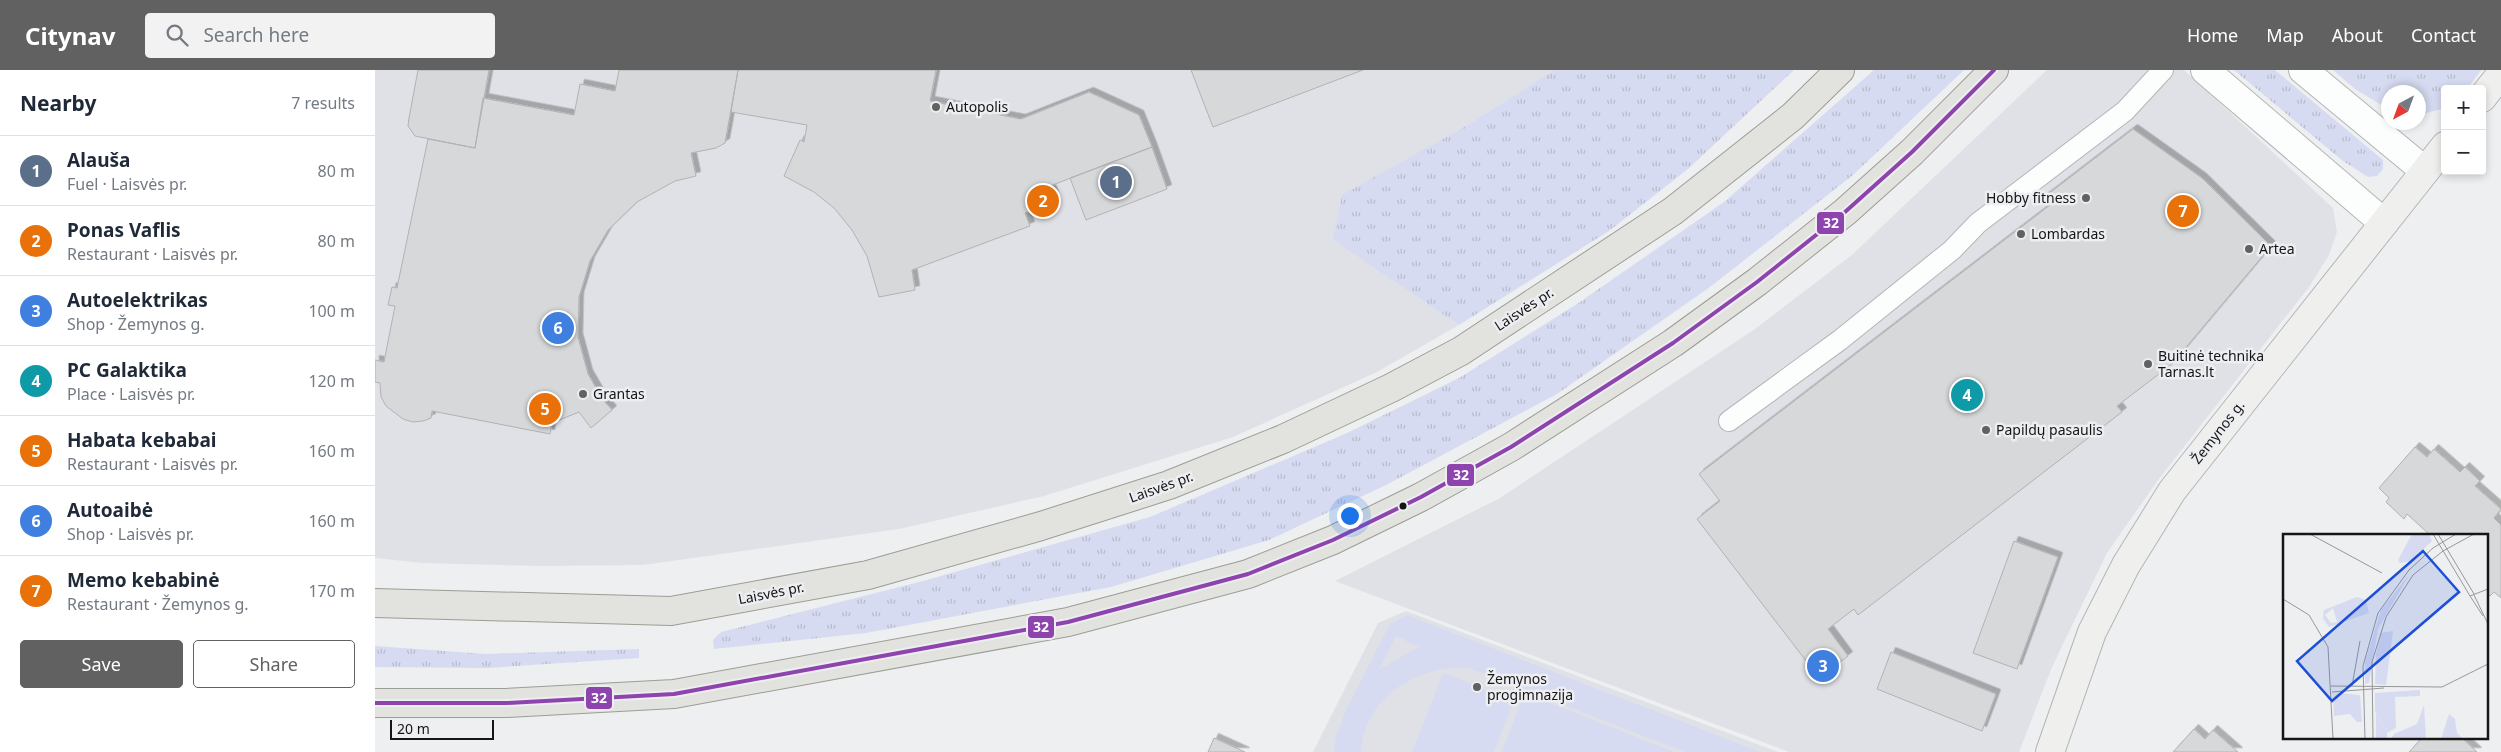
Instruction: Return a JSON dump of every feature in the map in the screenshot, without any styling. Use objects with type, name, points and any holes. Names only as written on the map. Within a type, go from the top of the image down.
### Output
[{"type":"main road","name":"Laisvės pr.","points":[[375,603],[671,611],[868,575],[1041,526],[1169,485],[1292,434],[1391,388],[1461,350],[1673,211],[1793,116],[1840,70]]},
{"type":"main road","points":[[375,703],[506,703],[674,694],[1068,622],[1248,574],[1333,540],[1421,497],[1511,447],[1673,343],[1757,282],[1845,212],[1912,152],[1994,70]]},
{"type":"street","points":[[2205,70],[2384,223]]},
{"type":"street","points":[[2303,70],[2425,171]]},
{"type":"street","points":[[2486,93],[2501,74]]},
{"type":"street","name":"Žemynos g.","points":[[2050,752],[2092,632],[2126,565],[2172,492],[2441,151]]},
{"type":"lane","points":[[1729,421],[1841,340],[1952,250],[1978,223],[2125,112],[2163,70]]},
{"type":"shaded area","points":[[375,70],[1554,70],[1466,126],[1334,240],[1459,325],[1377,372],[1233,437],[1044,496],[899,529],[643,565],[542,566],[422,563],[375,558]]},
{"type":"shaded area","points":[[2047,70],[2184,70],[2333,208],[2337,232],[2329,255],[2309,287],[2158,480],[2107,553],[2052,667],[2019,752],[1789,752],[1335,581],[1500,498],[1755,329],[1853,254]]},
{"type":"shaded area","name":"Žemynos progimnazija","points":[[1406,611],[1778,752],[1313,752],[1378,623]]},
{"type":"green space","points":[[1554,70],[1794,70],[1688,169],[1609,231],[1459,325],[1333,240],[1342,195],[1466,126]]},
{"type":"green space","points":[[1874,70],[1964,70],[1853,175],[1710,287],[1557,394],[1386,485],[1269,540],[1111,587],[866,633],[714,649],[713,640],[721,632],[923,581],[1150,517],[1345,434],[1459,378],[1577,304],[1724,202]]},
{"type":"green space","points":[[2234,70],[2275,70],[2383,160],[2383,169],[2377,176],[2368,177],[2343,161]]},
{"type":"green space","points":[[2333,70],[2481,70],[2470,85],[2441,85],[2441,109],[2426,113],[2426,85],[2381,85],[2381,105],[2355,89]]},
{"type":"green space","points":[[1407,615],[1760,752],[1685,752],[1469,668],[1450,668],[1413,678],[1383,700],[1372,715],[1364,732],[1361,752],[1334,752],[1336,737],[1346,710],[1390,624]],"holes":[[[1396,636],[1419,647],[1380,669]]]},
{"type":"green space","points":[[375,646],[486,654],[639,649],[639,658],[487,668],[375,667]]},
{"type":"green space","points":[[1443,673],[1514,701],[1494,752],[1412,752]]},
{"type":"green space","points":[[1525,693],[1674,752],[1502,752]]},
{"type":"building","points":[[418,70],[489,70],[475,148],[415,136],[408,126]]},
{"type":"building","points":[[619,70],[738,70],[725,143],[716,148],[691,153],[696,176],[675,181],[637,202],[608,230],[590,261],[579,297],[578,337],[588,374],[603,400],[612,410],[591,428],[579,412],[552,423],[550,434],[432,411],[431,418],[423,421],[413,422],[403,419],[386,406],[381,397],[380,383],[375,382],[375,360],[384,362],[395,306],[388,305],[392,287],[397,288],[428,139],[475,148],[483,98],[574,115],[580,84],[615,91]]},
{"type":"building","points":[[738,70],[936,70],[930,101],[1021,119],[1089,92],[1139,115],[1152,147],[1050,186],[1054,196],[1049,204],[1025,213],[1030,226],[912,270],[915,290],[879,297],[867,256],[852,230],[834,208],[814,192],[784,176],[800,140],[804,142],[807,125],[731,112]]},
{"type":"building","points":[[1191,70],[1363,70],[1213,127]]},
{"type":"building","points":[[2133,129],[2202,178],[2271,246],[2172,364],[2117,406],[2122,412],[1858,615],[1854,609],[1828,629],[1848,656],[1826,673],[1816,661],[1810,666],[1697,519],[1720,501],[1699,474],[2050,205],[2043,198]]},
{"type":"building","points":[[1152,147],[1167,189],[1086,220],[1070,178]]},
{"type":"building","points":[[2415,447],[2427,457],[2434,449],[2460,472],[2465,467],[2480,481],[2475,486],[2501,509],[2494,518],[2501,525],[2501,598],[2494,592],[2489,595],[2489,534],[2429,534],[2407,514],[2404,519],[2386,502],[2389,498],[2379,488]]},
{"type":"building","points":[[2014,541],[2058,557],[2017,669],[1973,653]]},
{"type":"building","points":[[1891,652],[1996,694],[1982,731],[1877,689]]},
{"type":"building","points":[[2194,729],[2205,739],[2213,730],[2238,752],[2173,752]]},
{"type":"building","points":[[1214,738],[1245,752],[1208,752]]},
{"type":"building","points":[[2420,740],[2464,740],[2477,752],[2409,752]]},
{"type":"transit line","name":"32","points":[[375,703],[506,703],[674,694],[1068,622],[1248,574],[1333,540],[1421,497],[1511,447],[1673,343],[1757,282],[1845,212],[1912,152],[1994,70]]},
{"type":"place","name":"Autopolis","points":[[936,107]]},
{"type":"place","name":"Alauša","points":[[1116,182]]},
{"type":"place","name":"Hobby fitness","points":[[2086,198]]},
{"type":"place","name":"Ponas Vaflis","points":[[1043,201]]},
{"type":"place","name":"Memo kebabinė","points":[[2183,211]]},
{"type":"place","name":"Lombardas","points":[[2021,234]]},
{"type":"place","name":"Artea","points":[[2249,249]]},
{"type":"place","name":"Autoaibė","points":[[558,328]]},
{"type":"place","name":"Buitinė technika Tarnas.lt","points":[[2148,364]]},
{"type":"place","name":"Grantas","points":[[583,394]]},
{"type":"place","name":"PC Galaktika","points":[[1967,395]]},
{"type":"place","name":"Habata kebabai","points":[[545,409]]},
{"type":"place","name":"Papildų pasaulis","points":[[1986,430]]},
{"type":"place","name":"Autoelektrikas","points":[[1823,666]]},
{"type":"place","name":"Žemynos progimnazija","points":[[1477,687]]}]
